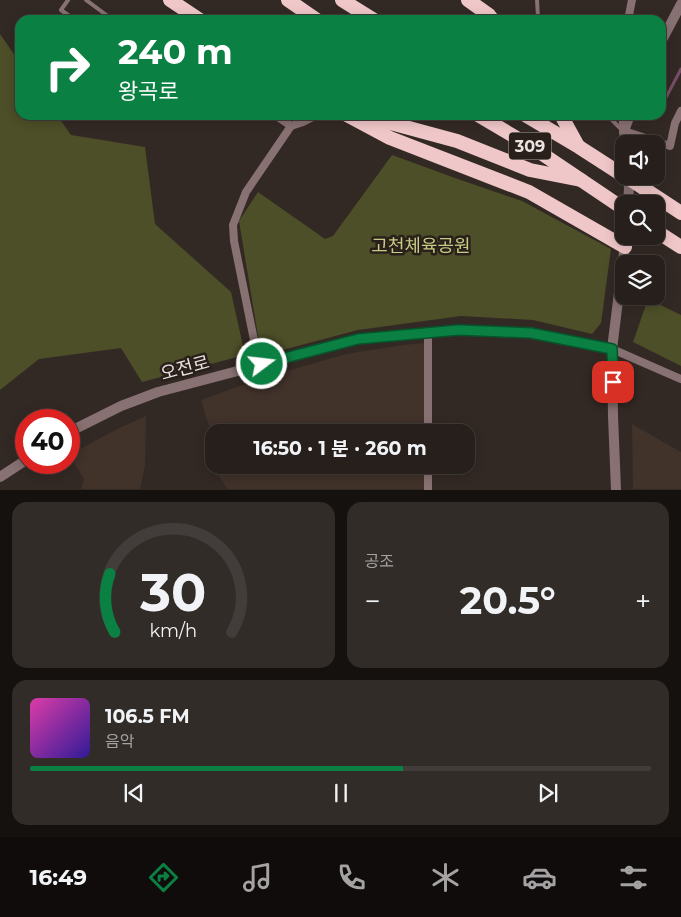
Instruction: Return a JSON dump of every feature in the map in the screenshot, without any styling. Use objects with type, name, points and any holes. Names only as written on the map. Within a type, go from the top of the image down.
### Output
[{"type":"highway","points":[[170,0],[192,15]]},
{"type":"highway","points":[[288,0],[310,15]]},
{"type":"highway","points":[[342,0],[366,15]]},
{"type":"highway","points":[[468,0],[487,15]]},
{"type":"highway","points":[[356,120],[390,138],[529,192],[615,236]]},
{"type":"highway","points":[[379,120],[457,142],[530,170],[581,180]]},
{"type":"highway","name":"309","points":[[486,120],[532,147],[615,203]]},
{"type":"highway","name":"309","points":[[533,120],[615,170]]},
{"type":"highway","points":[[565,120],[579,147]]},
{"type":"highway","name":"309","points":[[639,185],[681,213]]},
{"type":"highway","points":[[665,237],[681,247]]},
{"type":"street","points":[[629,15],[632,0]]},
{"type":"street","points":[[666,32],[681,4]]},
{"type":"street","points":[[624,131],[670,146],[674,123],[681,111]]},
{"type":"street","points":[[283,120],[292,126]]},
{"type":"street","points":[[262,364],[256,345],[234,241],[233,225],[246,192],[292,126],[308,120]]},
{"type":"street","points":[[623,120],[624,135]]},
{"type":"street","points":[[624,131],[628,120]]},
{"type":"street","points":[[616,490],[612,349],[625,245]]},
{"type":"street","name":"오전로","points":[[80,426],[121,406],[158,392],[358,339],[459,330],[531,333],[612,349]]},
{"type":"street","points":[[428,333],[428,424]]},
{"type":"street","points":[[612,349],[681,380]]},
{"type":"street","points":[[0,477],[15,467]]},
{"type":"street","points":[[428,474],[428,490]]},
{"type":"lane","points":[[68,0],[61,10],[68,15]]},
{"type":"lane","points":[[86,0],[106,15]]},
{"type":"lane","points":[[479,0],[489,15]]},
{"type":"lane","points":[[537,0],[538,15]]},
{"type":"lane","points":[[612,120],[624,131]]},
{"type":"shaded area","points":[[424,343],[424,424],[208,424],[201,400],[256,380],[346,354]]},
{"type":"shaded area","points":[[146,416],[145,466],[140,489],[81,489],[84,479],[80,473],[80,449]]},
{"type":"shaded area","points":[[632,424],[681,452],[681,489],[633,489]]},
{"type":"shaded area","points":[[218,474],[425,474],[425,489],[227,489]]},
{"type":"green space","points":[[0,34],[15,56],[15,120],[60,120],[71,135],[145,147],[155,224],[231,292],[245,355],[142,382],[121,348],[39,359],[0,390]]},
{"type":"green space","name":"고천체육공원","points":[[392,155],[522,201],[611,249],[601,323],[592,334],[533,320],[461,316],[358,330],[275,352],[259,342],[239,221],[258,192],[325,239],[333,236]]},
{"type":"green space","points":[[646,305],[660,305],[681,315],[681,366],[633,342]]},
{"type":"waterway","points":[[666,98],[681,69]]},
{"type":"route","points":[[262,364],[358,339],[459,330],[531,333],[612,349],[613,382]]}]
